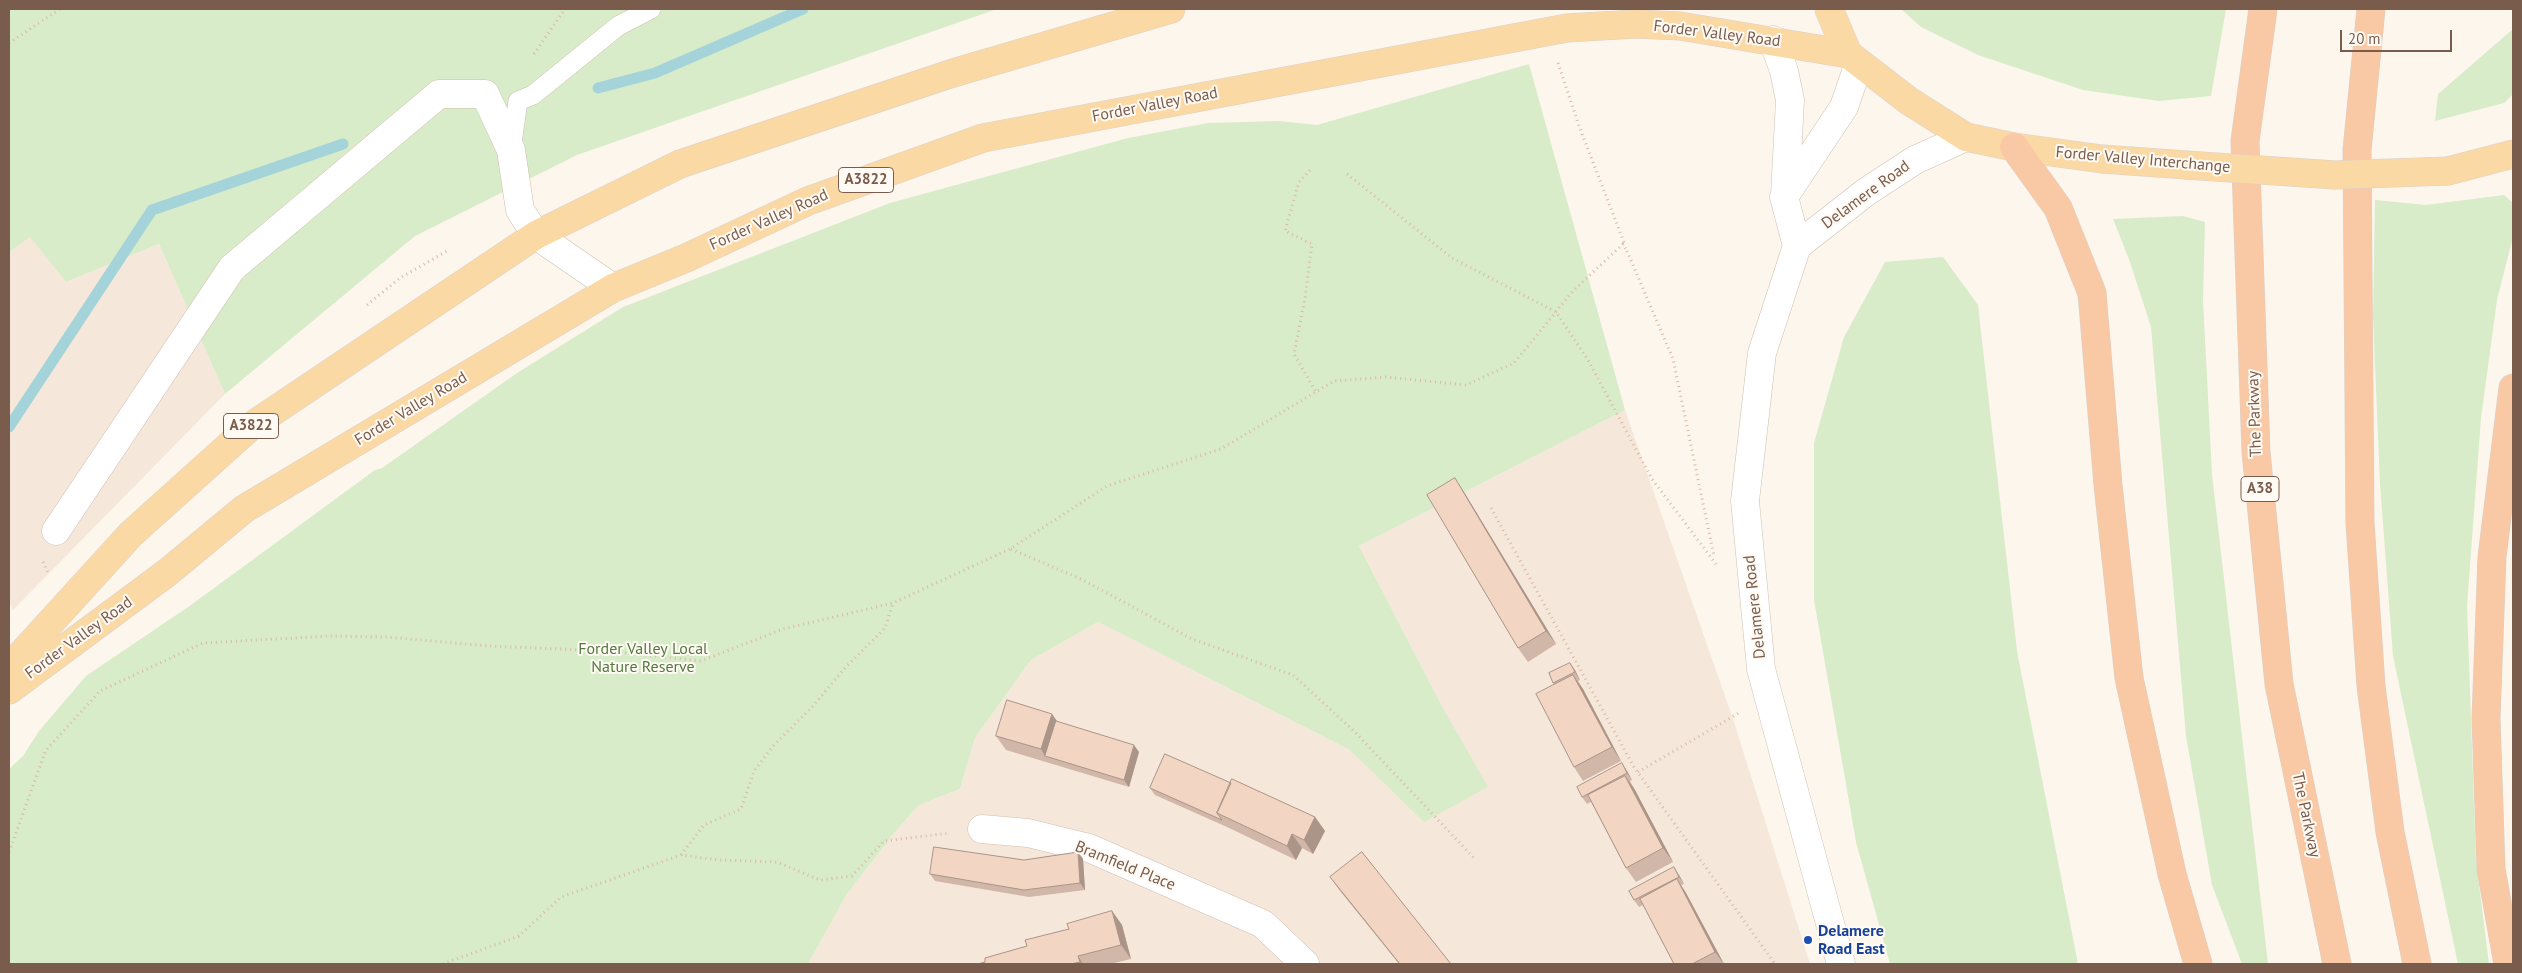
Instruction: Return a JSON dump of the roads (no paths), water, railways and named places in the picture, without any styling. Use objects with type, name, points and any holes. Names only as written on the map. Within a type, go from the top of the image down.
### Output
[{"type":"highway","name":"The Parkway","points":[[2263,9],[2245,141],[2256,452],[2279,684],[2337,964]]},
{"type":"highway","points":[[2371,9],[2357,150],[2360,523],[2374,706],[2390,832],[2417,964]]},
{"type":"highway","points":[[2014,147],[2058,208],[2092,293],[2108,485],[2129,678],[2172,874],[2198,964]]},
{"type":"highway","points":[[2508,964],[2491,869],[2486,718],[2492,558],[2510,399],[2513,388]]},
{"type":"main road","name":"Forder Valley Road","points":[[9,668],[131,534],[250,427],[536,235],[680,164],[954,73],[1171,9]]},
{"type":"main road","name":"Forder Valley Interchange","points":[[1828,9],[1854,59],[1909,101],[1966,137],[2014,147],[2102,159],[2335,174],[2448,171],[2513,154]]},
{"type":"main road","name":"Forder Valley Road","points":[[9,690],[168,572],[244,509],[613,288],[686,258],[808,201],[983,138],[1567,28],[1636,24],[1680,26],[1773,40],[1854,59]]},
{"type":"street","points":[[1773,40],[1784,71],[1790,100],[1784,197],[1797,246]]},
{"type":"street","points":[[1784,197],[1844,107],[1854,59]]},
{"type":"street","points":[[56,531],[232,268],[439,94],[485,94],[511,150],[520,210],[536,235],[613,288]]},
{"type":"street","name":"Delamere Road","points":[[1841,964],[1761,669],[1744,501],[1762,353],[1797,246],[1866,192],[1915,160],[1966,137]]},
{"type":"street","name":"Bramfield Place","points":[[982,829],[1028,834],[1089,848],[1262,924],[1305,964]]},
{"type":"street","points":[[1262,924],[1274,964]]},
{"type":"lane","points":[[511,150],[518,101],[533,95],[618,26],[651,9]]},
{"type":"waterway","points":[[598,88],[655,73],[803,9]]},
{"type":"waterway","points":[[9,427],[152,210],[343,144]]},
{"type":"place","name":"Delamere Road East","points":[[1808,940]]},
{"type":"park label","name":"Forder Valley Local Nature Reserve","points":[[643,658]]}]
